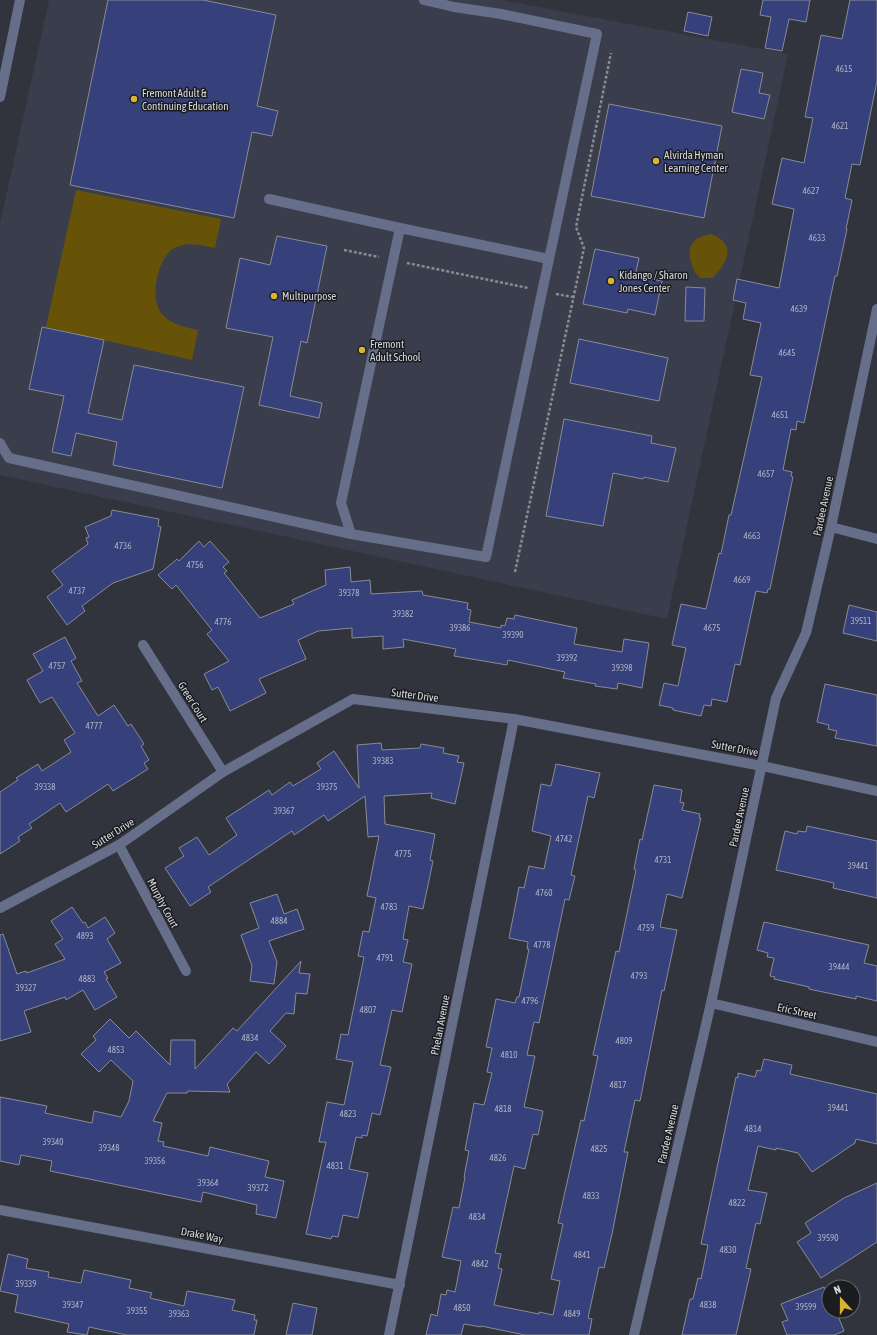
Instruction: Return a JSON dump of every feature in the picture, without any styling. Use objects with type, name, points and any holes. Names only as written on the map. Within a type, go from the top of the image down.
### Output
[{"type":"street","points":[[0,97],[20,0]]},
{"type":"street","points":[[0,444],[9,458],[351,534],[486,557],[597,34],[424,0]]},
{"type":"street","points":[[268,199],[549,259]]},
{"type":"street","points":[[351,534],[341,503],[400,228]]},
{"type":"street","name":"Pardee Avenue","points":[[634,1335],[711,1003],[776,698],[806,633],[831,527],[877,309]]},
{"type":"street","points":[[831,527],[877,539]]},
{"type":"street","name":"Greer Court","points":[[143,645],[224,772]]},
{"type":"street","name":"Sutter Drive","points":[[0,908],[119,845],[224,772],[353,699],[514,719],[762,766],[877,792]]},
{"type":"street","name":"Phelan Avenue","points":[[389,1335],[514,719]]},
{"type":"street","name":"Murphy Court","points":[[119,845],[186,972]]},
{"type":"street","name":"Eric Street","points":[[711,1003],[877,1042]]},
{"type":"street","name":"Drake Way","points":[[0,1210],[400,1285]]},
{"type":"path","points":[[515,572],[584,248],[576,227],[612,53]]},
{"type":"path","points":[[344,250],[573,297]]},
{"type":"shaded area","name":"Fremont Adult School","points":[[49,0],[502,0],[788,54],[667,619],[0,475],[0,224]]},
{"type":"shaded area","points":[[76,190],[221,219],[215,248],[199,245],[183,245],[173,249],[167,254],[159,270],[156,290],[158,308],[170,321],[183,327],[198,330],[192,360],[46,327]]},
{"type":"shaded area","points":[[711,234],[719,238],[727,248],[726,260],[712,278],[700,278],[695,272],[690,259],[690,248],[695,240],[704,235]]},
{"type":"building","points":[[108,0],[203,0],[276,15],[257,106],[278,111],[272,136],[252,132],[234,218],[70,185]]},
{"type":"building","points":[[763,0],[810,0],[806,22],[789,19],[782,51],[765,48],[771,17],[760,15]]},
{"type":"building","points":[[850,0],[877,0],[877,81],[860,165],[852,164],[845,198],[852,200],[847,229],[837,276],[835,276],[804,423],[797,421],[796,430],[791,429],[783,470],[792,472],[791,476],[793,477],[770,589],[768,589],[767,593],[756,591],[740,665],[735,664],[727,702],[712,699],[711,706],[704,705],[701,716],[673,710],[673,708],[659,705],[664,683],[678,686],[686,648],[672,645],[681,604],[706,609],[719,553],[721,554],[729,515],[731,515],[762,377],[750,375],[761,323],[743,319],[746,303],[733,300],[737,279],[779,288],[794,209],[772,204],[782,158],[804,163],[813,118],[805,117],[821,35],[842,39]]},
{"type":"building","points":[[688,12],[712,17],[708,36],[684,31]]},
{"type":"building","points":[[741,69],[763,73],[759,93],[770,95],[764,119],[732,112]]},
{"type":"building","name":"Alvirda Hyman Learning Center","points":[[609,104],[722,126],[704,218],[591,196]]},
{"type":"building","name":"Multipurpose","points":[[277,236],[327,246],[307,343],[301,341],[290,396],[322,403],[319,418],[259,405],[273,337],[226,328],[240,258],[270,265]]},
{"type":"building","name":"Kidango / Sharon Jones Center","points":[[595,249],[639,258],[635,276],[662,281],[655,315],[628,309],[627,313],[583,304]]},
{"type":"building","points":[[686,287],[705,288],[704,321],[685,321]]},
{"type":"building","points":[[42,327],[104,340],[88,413],[122,420],[134,365],[244,387],[222,488],[113,465],[117,442],[76,433],[71,456],[52,452],[64,396],[29,389]]},
{"type":"building","points":[[579,339],[668,358],[659,401],[570,383]]},
{"type":"building","points":[[564,419],[652,436],[651,443],[676,448],[668,482],[613,473],[603,526],[546,516]]},
{"type":"building","points":[[112,510],[159,519],[158,526],[161,527],[153,569],[113,583],[82,606],[85,611],[67,625],[47,597],[63,585],[52,571],[88,544],[86,538],[89,537],[85,527],[111,516]]},
{"type":"building","points":[[199,541],[204,547],[210,541],[229,562],[223,567],[227,571],[224,573],[260,618],[294,604],[292,600],[326,585],[325,570],[350,567],[351,582],[370,580],[371,594],[422,591],[423,595],[468,603],[467,609],[471,610],[469,622],[501,628],[501,625],[505,626],[507,618],[514,619],[515,615],[577,628],[574,644],[622,652],[624,639],[649,643],[642,688],[618,683],[617,689],[595,686],[596,684],[563,678],[565,672],[508,660],[507,665],[454,656],[456,649],[403,639],[404,647],[383,649],[383,636],[352,638],[352,628],[318,631],[298,640],[306,659],[259,679],[266,693],[230,711],[218,687],[212,690],[204,674],[229,661],[207,634],[212,630],[176,585],[172,589],[158,575],[177,559],[179,561]]},
{"type":"building","points":[[849,605],[877,612],[877,641],[843,633]]},
{"type":"building","points":[[65,637],[76,658],[71,661],[82,681],[77,683],[98,716],[114,705],[128,726],[131,724],[144,744],[141,746],[149,760],[144,763],[148,769],[113,791],[108,784],[66,812],[60,803],[29,824],[32,828],[18,837],[20,841],[0,854],[0,792],[18,780],[16,778],[38,764],[42,771],[71,752],[64,740],[75,733],[52,697],[40,703],[27,680],[43,671],[33,654]]},
{"type":"building","points":[[825,684],[877,695],[877,746],[835,738],[837,731],[828,729],[829,725],[817,722]]},
{"type":"building","points":[[381,743],[382,750],[420,748],[421,744],[444,748],[443,753],[459,756],[457,762],[464,763],[455,804],[431,798],[432,793],[384,796],[385,824],[435,834],[430,860],[433,861],[423,909],[409,906],[403,939],[408,940],[403,962],[412,964],[402,1012],[392,1010],[380,1065],[391,1067],[380,1115],[372,1113],[367,1136],[362,1135],[362,1138],[356,1137],[349,1169],[368,1173],[358,1218],[343,1215],[338,1237],[332,1236],[331,1239],[306,1234],[326,1142],[319,1142],[327,1102],[344,1105],[353,1062],[336,1059],[341,1034],[348,1035],[364,957],[358,956],[363,931],[369,932],[376,898],[367,896],[379,836],[368,837],[365,796],[328,821],[324,815],[294,835],[292,831],[208,887],[211,892],[190,906],[165,868],[184,856],[179,848],[197,837],[209,855],[237,835],[226,818],[269,790],[272,795],[290,782],[293,786],[321,769],[317,763],[334,751],[359,788],[357,745]]},
{"type":"building","points":[[556,764],[600,773],[594,798],[588,796],[571,875],[575,876],[569,900],[565,899],[539,1023],[534,1022],[527,1055],[535,1056],[524,1107],[543,1111],[538,1135],[533,1134],[525,1169],[514,1166],[495,1253],[501,1254],[498,1268],[502,1269],[494,1305],[539,1314],[539,1312],[553,1315],[560,1281],[551,1279],[563,1224],[558,1223],[581,1120],[584,1121],[598,1056],[593,1055],[616,951],[619,952],[636,870],[634,869],[640,839],[642,840],[654,785],[682,790],[680,802],[684,803],[682,810],[700,814],[699,818],[701,818],[682,898],[667,894],[660,927],[677,930],[664,991],[662,990],[640,1101],[635,1100],[624,1152],[628,1152],[612,1234],[604,1268],[599,1267],[588,1318],[592,1319],[589,1335],[525,1335],[464,1324],[461,1335],[426,1335],[431,1314],[437,1316],[441,1294],[446,1295],[447,1290],[455,1292],[461,1261],[442,1257],[453,1207],[459,1208],[469,1151],[465,1150],[474,1103],[484,1105],[492,1073],[487,1072],[492,1048],[486,1047],[496,999],[515,1003],[517,997],[519,997],[529,949],[527,949],[528,942],[509,938],[519,887],[524,888],[529,866],[544,869],[551,836],[532,831],[541,784],[551,786]]},
{"type":"building","points":[[807,826],[877,841],[877,898],[833,888],[834,883],[776,870],[785,831],[797,834],[798,831],[806,832]]},
{"type":"building","points":[[277,894],[284,914],[297,909],[304,929],[269,941],[277,962],[274,984],[250,981],[252,966],[241,935],[259,928],[250,903]]},
{"type":"building","points":[[72,907],[83,923],[85,922],[88,928],[105,917],[115,933],[107,939],[121,963],[104,972],[108,978],[106,979],[117,997],[95,1010],[83,990],[66,1000],[65,997],[24,1011],[31,1032],[0,1041],[0,935],[3,934],[17,974],[26,971],[27,973],[65,959],[55,944],[63,939],[51,921]]},
{"type":"building","points":[[764,922],[869,945],[864,963],[877,966],[877,1001],[856,996],[856,999],[809,989],[809,987],[774,979],[775,977],[770,976],[774,958],[767,957],[768,953],[757,950]]},
{"type":"building","points":[[301,961],[299,973],[310,974],[307,994],[296,993],[294,1014],[286,1013],[270,1031],[286,1046],[269,1064],[256,1052],[227,1084],[230,1092],[188,1091],[187,1093],[167,1093],[153,1121],[162,1123],[158,1141],[164,1142],[163,1146],[208,1156],[210,1147],[269,1161],[265,1177],[284,1181],[276,1218],[256,1214],[257,1205],[203,1192],[201,1202],[50,1171],[52,1161],[21,1155],[19,1165],[0,1161],[0,1097],[47,1106],[45,1113],[92,1123],[94,1111],[121,1117],[129,1101],[133,1081],[111,1060],[99,1072],[81,1054],[96,1040],[93,1036],[110,1019],[129,1038],[136,1031],[170,1065],[171,1040],[195,1040],[195,1069],[233,1028],[237,1031]]},
{"type":"building","points":[[764,1059],[792,1065],[790,1074],[877,1094],[877,1144],[856,1139],[855,1143],[812,1172],[798,1153],[758,1146],[748,1190],[767,1193],[760,1224],[756,1223],[746,1268],[751,1269],[736,1335],[682,1335],[690,1299],[693,1299],[698,1278],[701,1279],[708,1245],[701,1244],[736,1077],[738,1078],[738,1073],[755,1077],[757,1070],[761,1071]]},
{"type":"building","points":[[877,1183],[877,1242],[821,1278],[797,1242],[811,1233],[805,1223],[844,1198]]},
{"type":"building","points":[[8,1254],[28,1259],[26,1268],[49,1272],[48,1277],[81,1283],[84,1270],[131,1280],[129,1288],[152,1293],[150,1298],[184,1306],[187,1291],[235,1300],[232,1310],[255,1315],[254,1320],[257,1320],[254,1335],[127,1335],[89,1327],[87,1335],[67,1332],[69,1324],[15,1312],[18,1295],[0,1291]]},
{"type":"building","points":[[821,1288],[821,1319],[839,1319],[844,1331],[834,1335],[787,1335],[782,1322],[788,1320],[781,1304]]},
{"type":"building","points":[[293,1303],[317,1308],[312,1335],[286,1335]]},
{"type":"place","name":"Fremont Adult & Continuing Education","points":[[134,99]]},
{"type":"place","name":"Alvirda Hyman Learning Center","points":[[656,161]]},
{"type":"place","name":"Kidango / Sharon Jones Center","points":[[611,281]]},
{"type":"place","name":"Multipurpose","points":[[274,296]]},
{"type":"place","name":"Fremont Adult School","points":[[362,350]]}]
